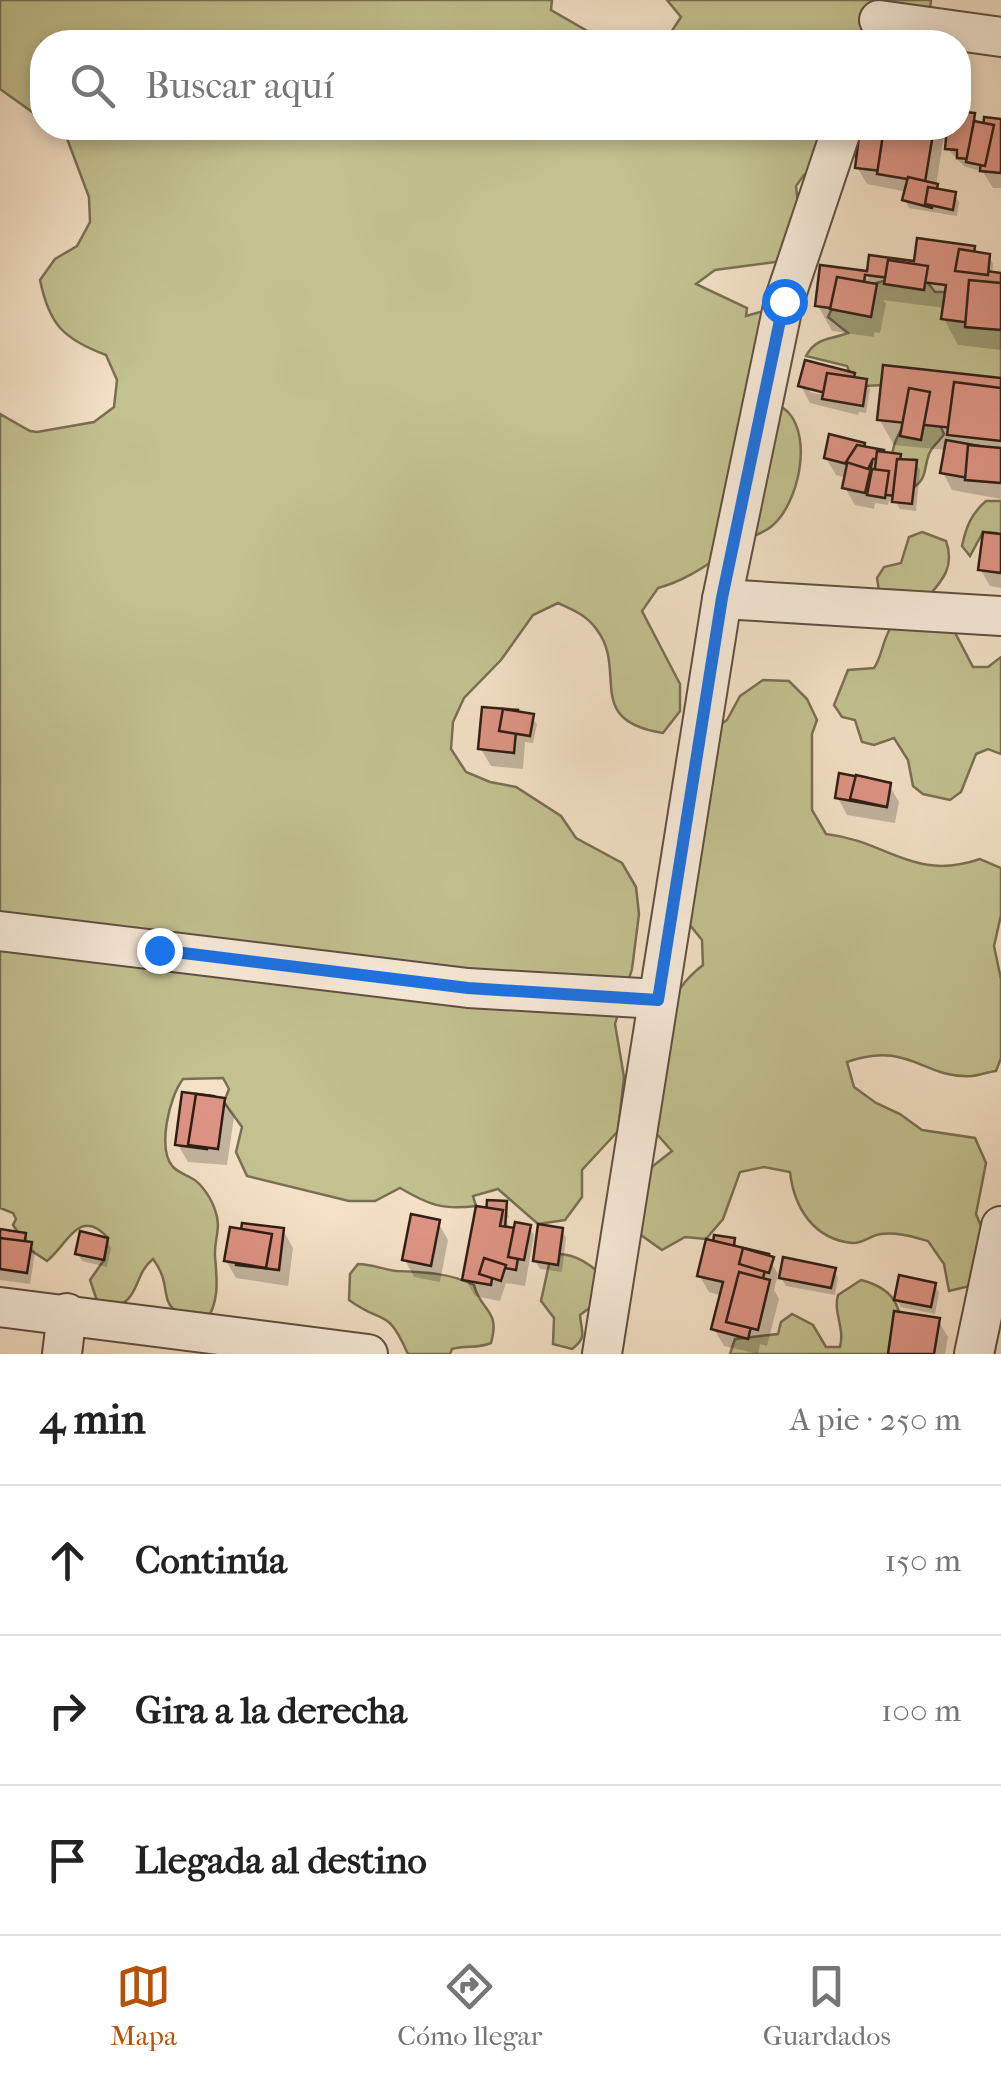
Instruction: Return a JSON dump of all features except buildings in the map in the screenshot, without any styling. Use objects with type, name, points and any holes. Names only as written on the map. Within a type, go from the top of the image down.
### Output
[{"type":"street","points":[[880,21],[948,30]]},
{"type":"street","points":[[971,33],[1001,37]]},
{"type":"street","points":[[602,1354],[722,598],[784,301],[838,140]]},
{"type":"street","points":[[722,598],[1001,616]]},
{"type":"street","points":[[0,931],[468,988],[658,1000]]},
{"type":"street","points":[[974,1354],[1001,1226]]},
{"type":"street","points":[[0,1307],[368,1354]]},
{"type":"street","points":[[62,1354],[67,1314]]},
{"type":"shaded area","points":[[0,0],[552,0],[551,10],[586,30],[30,30],[30,110],[0,89]]},
{"type":"shaded area","points":[[667,0],[931,0],[929,20],[884,30],[673,30],[681,17]]},
{"type":"shaded area","points":[[68,140],[865,140],[855,156],[829,159],[804,175],[796,186],[799,214],[783,261],[715,270],[696,284],[747,308],[746,316],[787,313],[769,399],[788,412],[796,424],[801,454],[789,503],[772,526],[693,574],[658,588],[642,611],[680,684],[680,711],[663,733],[638,727],[623,718],[615,706],[609,662],[597,630],[584,617],[558,603],[533,615],[501,660],[464,698],[453,722],[451,749],[466,772],[516,787],[561,816],[576,838],[622,863],[636,887],[639,914],[632,969],[615,1024],[624,1077],[618,1131],[582,1170],[582,1197],[565,1220],[538,1224],[498,1189],[473,1196],[476,1206],[445,1207],[400,1188],[375,1201],[349,1201],[247,1176],[236,1152],[242,1127],[224,1102],[229,1089],[223,1078],[183,1079],[169,1110],[166,1148],[173,1167],[203,1188],[217,1216],[216,1290],[205,1323],[187,1318],[170,1305],[153,1259],[129,1298],[112,1305],[98,1304],[90,1280],[104,1260],[108,1238],[98,1229],[82,1227],[47,1261],[29,1249],[13,1225],[13,1213],[0,1208],[0,414],[37,432],[94,422],[114,407],[117,380],[106,355],[79,343],[60,328],[48,308],[40,280],[55,259],[77,246],[90,222],[89,197]]},
{"type":"shaded area","points":[[901,278],[927,282],[935,292],[948,292],[1001,321],[1001,379],[864,386],[852,378],[847,366],[806,356],[819,342],[848,333],[828,317],[840,301],[870,285]]},
{"type":"shaded area","points":[[908,418],[938,421],[944,434],[930,451],[923,478],[911,489],[897,470],[893,455]]},
{"type":"shaded area","points":[[986,501],[1001,501],[1001,539],[996,533],[983,532],[970,556],[962,546],[965,533]]},
{"type":"shaded area","points":[[922,532],[946,541],[948,565],[938,585],[927,598],[879,591],[877,578],[884,567],[901,563],[909,537]]},
{"type":"shaded area","points":[[894,623],[953,629],[973,667],[988,667],[1001,657],[1001,754],[988,749],[976,754],[961,792],[950,800],[923,794],[913,786],[908,760],[894,738],[874,745],[862,742],[855,720],[842,717],[834,705],[848,670],[874,668]]},
{"type":"shaded area","points":[[763,680],[789,681],[807,699],[817,720],[812,734],[812,810],[826,834],[918,863],[957,865],[980,859],[1001,868],[1001,915],[994,946],[1001,979],[1001,1058],[996,1071],[955,1075],[886,1055],[847,1062],[854,1087],[876,1103],[922,1130],[975,1138],[986,1163],[976,1214],[986,1238],[974,1285],[949,1291],[944,1264],[928,1241],[887,1234],[852,1243],[826,1235],[801,1209],[790,1172],[764,1167],[740,1172],[723,1219],[706,1239],[685,1237],[662,1250],[641,1235],[626,1213],[629,1185],[672,1151],[655,1132],[659,1041],[673,1000],[703,965],[702,940],[685,919],[704,737],[727,720],[740,696]]},
{"type":"shaded area","points":[[558,1254],[583,1261],[603,1278],[596,1303],[580,1315],[582,1337],[572,1349],[553,1344],[554,1318],[541,1301],[549,1264]]},
{"type":"shaded area","points":[[358,1264],[446,1276],[474,1285],[492,1317],[491,1343],[452,1349],[450,1354],[408,1354],[389,1322],[349,1300],[350,1274]]},
{"type":"shaded area","points":[[861,1280],[893,1298],[900,1317],[902,1354],[730,1354],[735,1339],[778,1334],[781,1322],[792,1314],[813,1325],[826,1347],[840,1347],[838,1295]]},
{"type":"route","points":[[159,950],[468,988],[658,1000],[722,598],[784,301]]}]
